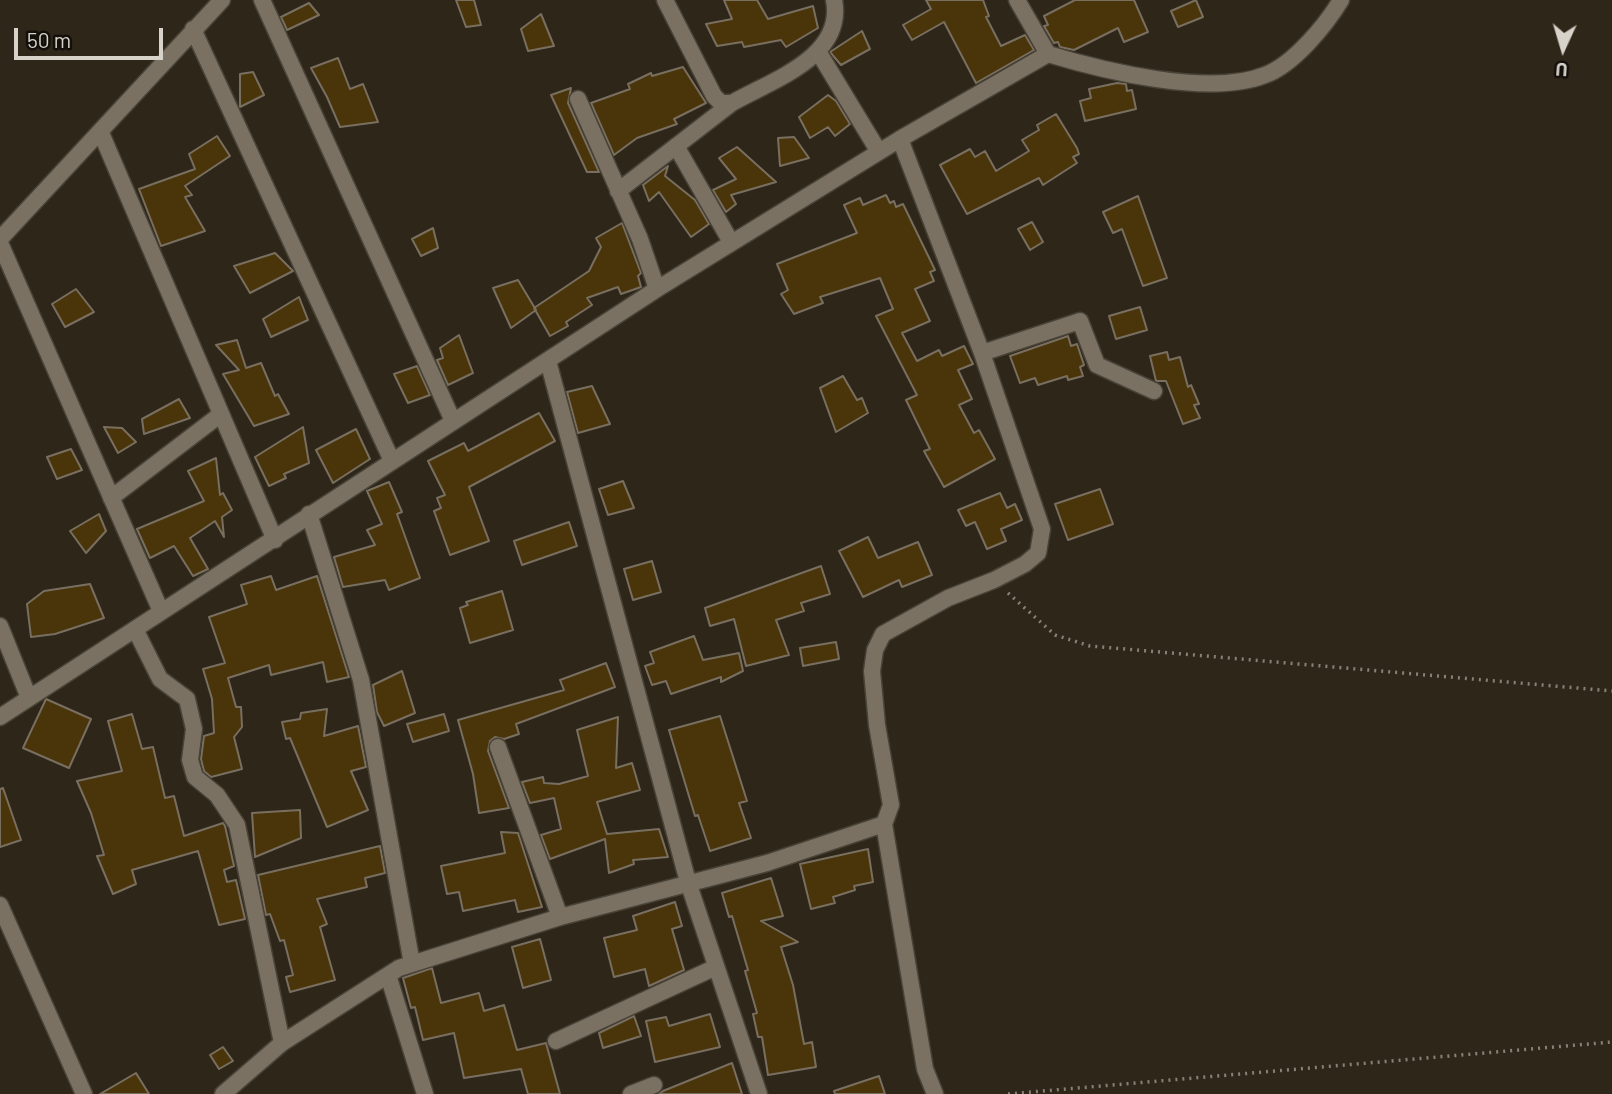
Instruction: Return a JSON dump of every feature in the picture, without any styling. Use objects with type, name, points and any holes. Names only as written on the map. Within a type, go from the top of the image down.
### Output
[{"type":"street","points":[[160,610],[0,241],[222,0]]},
{"type":"street","points":[[262,0],[453,421]]},
{"type":"street","points":[[665,0],[714,96],[721,103],[732,103]]},
{"type":"street","points":[[618,191],[732,103],[819,53],[834,26],[834,0]]},
{"type":"street","points":[[1017,0],[1048,54]]},
{"type":"street","points":[[0,717],[160,610],[275,540],[309,514],[731,242],[900,139],[1048,54],[1172,81],[1229,85],[1267,75],[1307,44],[1341,0]]},
{"type":"street","points":[[193,29],[392,461]]},
{"type":"street","points":[[819,53],[879,152]]},
{"type":"street","points":[[578,99],[640,239],[657,289]]},
{"type":"street","points":[[101,134],[275,540]]},
{"type":"street","points":[[900,139],[982,353],[1042,529],[1038,553],[1025,564],[994,580],[948,598],[883,634],[874,650],[872,671],[877,725],[891,805],[884,824],[925,1069],[935,1094]]},
{"type":"street","points":[[676,146],[731,242]]},
{"type":"street","points":[[982,353],[1080,321],[1097,365],[1154,391]]},
{"type":"street","points":[[548,361],[688,883],[759,1094]]},
{"type":"street","points":[[111,498],[221,414]]},
{"type":"street","points":[[309,514],[361,680],[412,964]]},
{"type":"street","points":[[0,626],[29,698]]},
{"type":"street","points":[[135,629],[160,679],[187,699],[194,729],[190,760],[195,777],[217,795],[237,825],[282,1043]]},
{"type":"street","points":[[498,747],[560,917]]},
{"type":"street","points":[[223,1094],[282,1043],[388,975],[412,964],[560,917],[767,863],[884,824]]},
{"type":"street","points":[[0,905],[84,1094]]},
{"type":"street","points":[[556,1041],[716,967]]},
{"type":"street","points":[[388,975],[425,1094]]},
{"type":"street","points":[[631,1094],[654,1085]]},
{"type":"path","points":[[994,580],[1055,635],[1090,646],[1612,691]]},
{"type":"path","points":[[1008,1094],[1612,1042]]},
{"type":"building","points":[[456,0],[474,0],[481,25],[466,27]]},
{"type":"building","points":[[724,0],[757,0],[768,19],[813,6],[818,28],[786,47],[781,40],[744,47],[742,42],[717,46],[706,24],[732,19]]},
{"type":"building","points":[[926,0],[983,0],[989,16],[986,17],[1001,46],[1025,35],[1034,50],[976,83],[944,22],[912,40],[903,25],[931,9]]},
{"type":"building","points":[[1075,0],[1134,0],[1148,32],[1124,42],[1118,28],[1074,50],[1060,47],[1058,42],[1054,43],[1044,26],[1048,25],[1044,16]]},
{"type":"building","points":[[1196,0],[1203,17],[1178,27],[1171,11]]},
{"type":"building","points":[[309,3],[319,15],[287,30],[281,17]]},
{"type":"building","points":[[541,14],[554,46],[528,51],[521,29]]},
{"type":"building","points":[[862,31],[870,49],[841,65],[830,52]]},
{"type":"building","points":[[338,58],[350,89],[363,84],[378,122],[340,127],[311,68]]},
{"type":"building","points":[[683,67],[706,103],[674,119],[677,124],[637,138],[614,155],[591,103],[630,89],[628,84],[651,73],[652,76]]},
{"type":"building","points":[[253,72],[264,95],[240,107],[240,74]]},
{"type":"building","points":[[1117,83],[1126,84],[1127,91],[1132,90],[1136,109],[1085,121],[1080,101],[1091,98],[1089,89]]},
{"type":"building","points":[[571,88],[568,103],[599,172],[587,172],[551,95]]},
{"type":"building","points":[[828,95],[836,101],[850,124],[835,136],[828,127],[810,138],[799,117]]},
{"type":"building","points":[[1056,114],[1077,148],[1079,154],[1073,157],[1077,163],[1043,185],[1039,178],[967,214],[940,165],[970,149],[975,157],[985,151],[996,171],[1029,151],[1022,140],[1039,130],[1037,125]]},
{"type":"building","points":[[217,136],[230,156],[185,186],[192,195],[185,197],[205,231],[161,246],[139,189],[195,169],[189,154]]},
{"type":"building","points":[[794,137],[809,158],[780,166],[778,138]]},
{"type":"building","points":[[737,147],[776,182],[731,195],[736,204],[726,212],[713,190],[736,179],[719,158]]},
{"type":"building","points":[[668,166],[665,176],[695,200],[709,224],[691,237],[659,192],[649,201],[643,185]]},
{"type":"building","points":[[886,195],[890,203],[894,201],[896,207],[903,204],[935,270],[930,272],[934,281],[915,289],[930,321],[902,333],[917,361],[939,350],[942,356],[964,346],[973,364],[958,370],[972,399],[959,405],[974,433],[979,430],[995,459],[944,487],[924,451],[930,449],[906,400],[917,395],[876,316],[893,309],[880,278],[820,297],[823,303],[794,314],[781,294],[788,290],[777,264],[857,233],[844,205],[860,198],[863,205]]},
{"type":"building","points":[[1138,196],[1167,278],[1143,286],[1122,229],[1113,233],[1103,212]]},
{"type":"building","points":[[1032,222],[1043,242],[1030,250],[1018,229]]},
{"type":"building","points":[[622,223],[641,273],[638,276],[641,287],[621,294],[618,287],[587,298],[592,305],[566,322],[568,326],[550,336],[534,308],[589,271],[601,247],[596,238]]},
{"type":"building","points":[[433,228],[438,248],[421,256],[412,239]]},
{"type":"building","points":[[275,253],[293,271],[250,293],[234,266]]},
{"type":"building","points":[[518,280],[536,310],[511,328],[493,288]]},
{"type":"building","points":[[76,289],[94,312],[65,327],[52,304]]},
{"type":"building","points":[[299,297],[308,320],[271,337],[263,319]]},
{"type":"building","points":[[1140,307],[1147,330],[1116,339],[1109,316]]},
{"type":"building","points":[[459,335],[473,373],[448,385],[437,360],[443,358],[440,348]]},
{"type":"building","points":[[1068,336],[1071,346],[1077,344],[1084,365],[1080,367],[1083,376],[1068,380],[1067,376],[1038,385],[1035,378],[1020,383],[1010,356]]},
{"type":"building","points":[[237,340],[246,368],[261,363],[275,396],[278,394],[289,414],[254,426],[223,374],[239,370],[216,345]]},
{"type":"building","points":[[1167,352],[1169,360],[1180,357],[1188,387],[1191,385],[1199,404],[1194,405],[1200,418],[1183,424],[1166,381],[1156,381],[1150,356]]},
{"type":"building","points":[[417,366],[430,395],[408,403],[394,374]]},
{"type":"building","points":[[843,376],[857,400],[862,398],[868,413],[836,432],[820,388]]},
{"type":"building","points":[[592,386],[610,424],[578,433],[567,392]]},
{"type":"building","points":[[179,399],[190,418],[144,434],[142,419]]},
{"type":"building","points":[[539,413],[555,441],[469,487],[489,541],[450,555],[434,511],[441,508],[437,498],[445,495],[428,461],[464,443],[468,451]]},
{"type":"building","points":[[104,427],[122,428],[136,442],[118,453]]},
{"type":"building","points":[[303,427],[309,463],[284,474],[286,478],[269,486],[255,457]]},
{"type":"building","points":[[356,429],[370,459],[333,483],[316,450]]},
{"type":"building","points":[[71,449],[82,470],[57,479],[47,457]]},
{"type":"building","points":[[216,458],[220,495],[223,493],[232,510],[222,517],[224,537],[215,521],[190,538],[208,569],[193,576],[174,546],[150,558],[137,529],[204,501],[188,471]]},
{"type":"building","points":[[623,481],[634,508],[608,515],[599,489]]},
{"type":"building","points":[[389,482],[402,512],[397,514],[420,578],[389,590],[385,580],[343,587],[334,557],[375,545],[367,530],[382,524],[367,491]]},
{"type":"building","points":[[1100,489],[1113,524],[1068,540],[1055,504]]},
{"type":"building","points":[[1000,493],[1007,508],[1015,504],[1022,520],[1001,529],[1006,541],[987,549],[975,522],[966,526],[958,510]]},
{"type":"building","points":[[99,514],[106,531],[86,553],[70,531]]},
{"type":"building","points":[[569,522],[577,546],[522,565],[514,541]]},
{"type":"building","points":[[868,537],[878,558],[918,542],[932,575],[902,587],[899,580],[863,597],[839,551]]},
{"type":"building","points":[[652,561],[661,592],[633,600],[624,569]]},
{"type":"building","points":[[821,566],[830,594],[801,603],[804,611],[776,620],[789,655],[746,666],[734,619],[710,626],[705,608]]},
{"type":"building","points":[[271,576],[276,590],[317,576],[349,677],[327,682],[323,662],[271,675],[269,665],[228,678],[236,707],[241,707],[242,727],[234,737],[242,769],[211,777],[204,771],[201,759],[204,736],[214,733],[212,699],[203,669],[225,663],[209,617],[247,604],[241,585]]},
{"type":"building","points":[[90,584],[104,618],[55,634],[31,637],[27,604],[44,591]]},
{"type":"building","points":[[502,591],[513,630],[470,643],[460,608],[468,605],[466,602]]},
{"type":"building","points":[[694,636],[703,660],[739,653],[743,671],[721,682],[721,677],[671,694],[666,681],[652,685],[645,666],[654,663],[650,652]]},
{"type":"building","points":[[836,642],[839,659],[803,666],[800,648]]},
{"type":"building","points":[[606,663],[615,687],[516,724],[519,734],[504,739],[495,737],[490,741],[488,751],[509,808],[479,813],[473,774],[458,720],[564,690],[560,680]]},
{"type":"building","points":[[402,671],[415,713],[384,726],[377,712],[373,685]]},
{"type":"building","points":[[46,699],[91,719],[69,768],[23,748]]},
{"type":"building","points":[[327,709],[324,736],[358,726],[366,767],[351,771],[368,810],[327,827],[290,738],[286,739],[282,722],[300,719],[301,713]]},
{"type":"building","points":[[132,714],[142,749],[153,747],[165,798],[174,796],[184,836],[223,823],[225,826],[234,866],[224,870],[227,882],[236,880],[245,919],[219,925],[198,851],[132,870],[136,884],[113,894],[97,856],[104,855],[91,813],[77,781],[122,771],[108,721]]},
{"type":"building","points":[[444,714],[449,731],[413,742],[407,724]]},
{"type":"building","points":[[720,716],[747,801],[739,803],[751,838],[710,851],[698,815],[695,816],[669,730]]},
{"type":"building","points":[[618,717],[616,768],[632,763],[640,790],[597,802],[607,834],[659,829],[668,857],[633,860],[634,864],[609,873],[605,839],[550,859],[541,835],[561,829],[554,798],[530,803],[522,782],[543,777],[544,783],[559,784],[588,776],[577,730]]},
{"type":"building","points":[[3,788],[21,840],[0,847],[0,789]]},
{"type":"building","points":[[300,810],[301,838],[255,857],[252,813]]},
{"type":"building","points":[[501,832],[518,833],[542,907],[518,912],[515,900],[463,911],[459,892],[447,894],[441,866],[505,853]]},
{"type":"building","points":[[380,846],[385,873],[365,878],[367,887],[317,899],[327,924],[320,927],[335,980],[290,992],[286,977],[293,975],[284,940],[280,941],[270,914],[266,915],[258,875]]},
{"type":"building","points":[[868,849],[873,882],[854,886],[855,890],[833,897],[835,903],[811,909],[800,864]]},
{"type":"building","points":[[771,878],[783,916],[761,921],[798,942],[781,947],[793,985],[804,1044],[812,1042],[816,1067],[768,1075],[762,1037],[758,1037],[753,1014],[757,1013],[745,971],[748,970],[732,916],[729,917],[722,893]]},
{"type":"building","points":[[675,902],[682,926],[672,929],[684,970],[649,986],[645,969],[614,977],[604,938],[637,930],[633,916]]},
{"type":"building","points":[[540,939],[551,980],[523,988],[512,947]]},
{"type":"building","points":[[432,968],[441,1003],[479,993],[484,1011],[504,1005],[517,1050],[546,1043],[560,1094],[528,1094],[521,1069],[464,1078],[454,1033],[423,1040],[415,1007],[411,1008],[403,978]]},
{"type":"building","points":[[710,1014],[720,1047],[655,1062],[646,1021],[666,1017],[669,1026]]},
{"type":"building","points":[[634,1016],[641,1036],[603,1048],[599,1033]]},
{"type":"building","points":[[223,1047],[233,1061],[219,1069],[210,1055]]},
{"type":"building","points":[[732,1063],[742,1094],[659,1094],[663,1091]]},
{"type":"building","points":[[136,1073],[149,1094],[100,1094]]},
{"type":"building","points":[[879,1076],[885,1094],[835,1094],[834,1091]]}]
